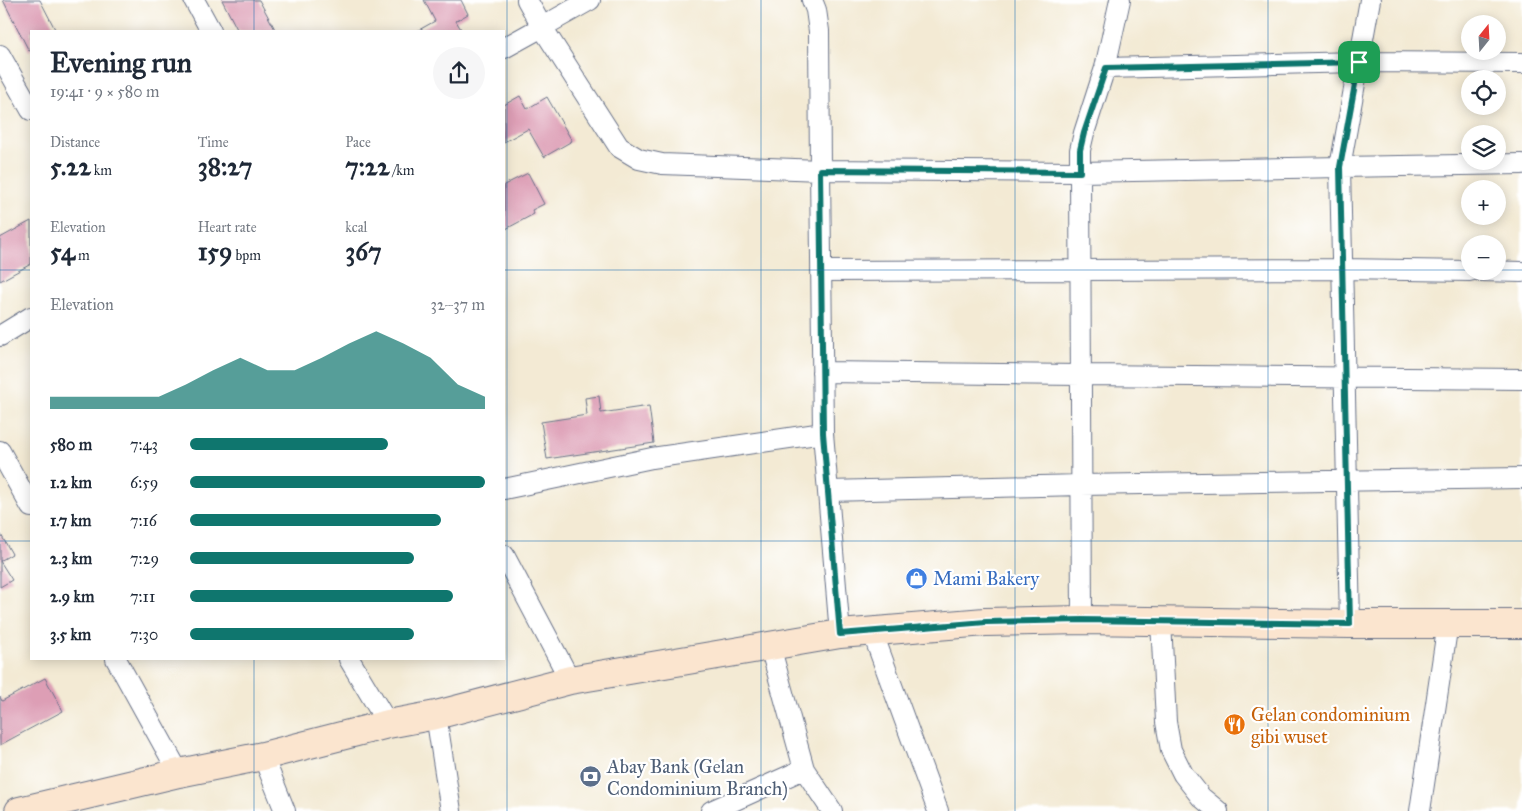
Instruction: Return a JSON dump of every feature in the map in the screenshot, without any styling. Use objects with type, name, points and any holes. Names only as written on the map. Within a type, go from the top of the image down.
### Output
[{"type":"street","points":[[194,0],[210,30]]},
{"type":"street","points":[[527,0],[542,27],[619,147],[639,159],[662,164],[820,170],[1080,172],[1522,164]]},
{"type":"street","points":[[505,47],[590,0]]},
{"type":"street","points":[[812,0],[816,10],[819,31],[823,433],[840,634]]},
{"type":"street","points":[[1082,620],[1080,150],[1106,68],[1120,0]]},
{"type":"street","points":[[1350,624],[1340,167],[1370,0]]},
{"type":"street","points":[[0,55],[30,108]]},
{"type":"street","points":[[1106,68],[1359,62],[1522,63]]},
{"type":"street","points":[[822,271],[1342,269],[1461,271]]},
{"type":"street","points":[[1506,272],[1522,272]]},
{"type":"street","points":[[0,336],[30,318]]},
{"type":"street","points":[[822,372],[1081,376],[1522,378]]},
{"type":"street","points":[[505,489],[652,458],[823,433]]},
{"type":"street","points":[[0,451],[30,505]]},
{"type":"street","points":[[828,491],[1522,478]]},
{"type":"street","points":[[505,557],[570,680]]},
{"type":"street","points":[[19,811],[179,773],[263,756],[388,724],[436,715],[570,680],[840,634],[986,622],[1082,620],[1350,624],[1522,624]]},
{"type":"street","points":[[1161,621],[1166,722],[1171,750],[1182,774],[1201,797],[1218,811]]},
{"type":"street","points":[[1420,811],[1448,623]]},
{"type":"street","points":[[872,631],[938,811]]},
{"type":"street","points":[[770,646],[804,769],[832,811]]},
{"type":"street","points":[[117,660],[179,773]]},
{"type":"street","points":[[350,660],[388,724]]},
{"type":"street","points":[[436,715],[451,811]]},
{"type":"street","points":[[263,756],[285,811]]},
{"type":"street","points":[[711,811],[804,769]]},
{"type":"building","points":[[3,0],[40,0],[55,30],[30,30],[29,51]]},
{"type":"building","points":[[222,0],[259,0],[275,30],[237,30]]},
{"type":"building","points":[[424,0],[461,0],[468,14],[456,21],[461,30],[419,30],[435,21]]},
{"type":"building","points":[[520,96],[527,109],[547,97],[572,141],[544,157],[528,129],[505,141],[505,104]]},
{"type":"building","points":[[528,173],[544,204],[532,210],[534,214],[505,229],[505,184]]},
{"type":"building","points":[[30,222],[30,265],[0,281],[0,238]]},
{"type":"building","points":[[599,396],[601,413],[649,406],[654,443],[547,459],[541,422],[587,415],[585,398]]},
{"type":"building","points":[[0,533],[12,554],[0,561]]},
{"type":"building","points":[[0,561],[12,580],[0,587]]},
{"type":"building","points":[[45,678],[63,711],[0,745],[0,697],[2,701]]},
{"type":"place","name":"Mami Bakery","points":[[917,578]]},
{"type":"place","name":"Gelan condominium gibi wuset","points":[[1235,725]]},
{"type":"place","name":"Abay Bank (Gelan Condominium Branch)","points":[[591,777]]},
{"type":"route","points":[[1359,62],[1340,167],[1350,624],[1082,620],[986,622],[840,634],[823,433],[820,170],[1080,172],[1080,150],[1084,133],[1106,68],[1359,62]]}]
